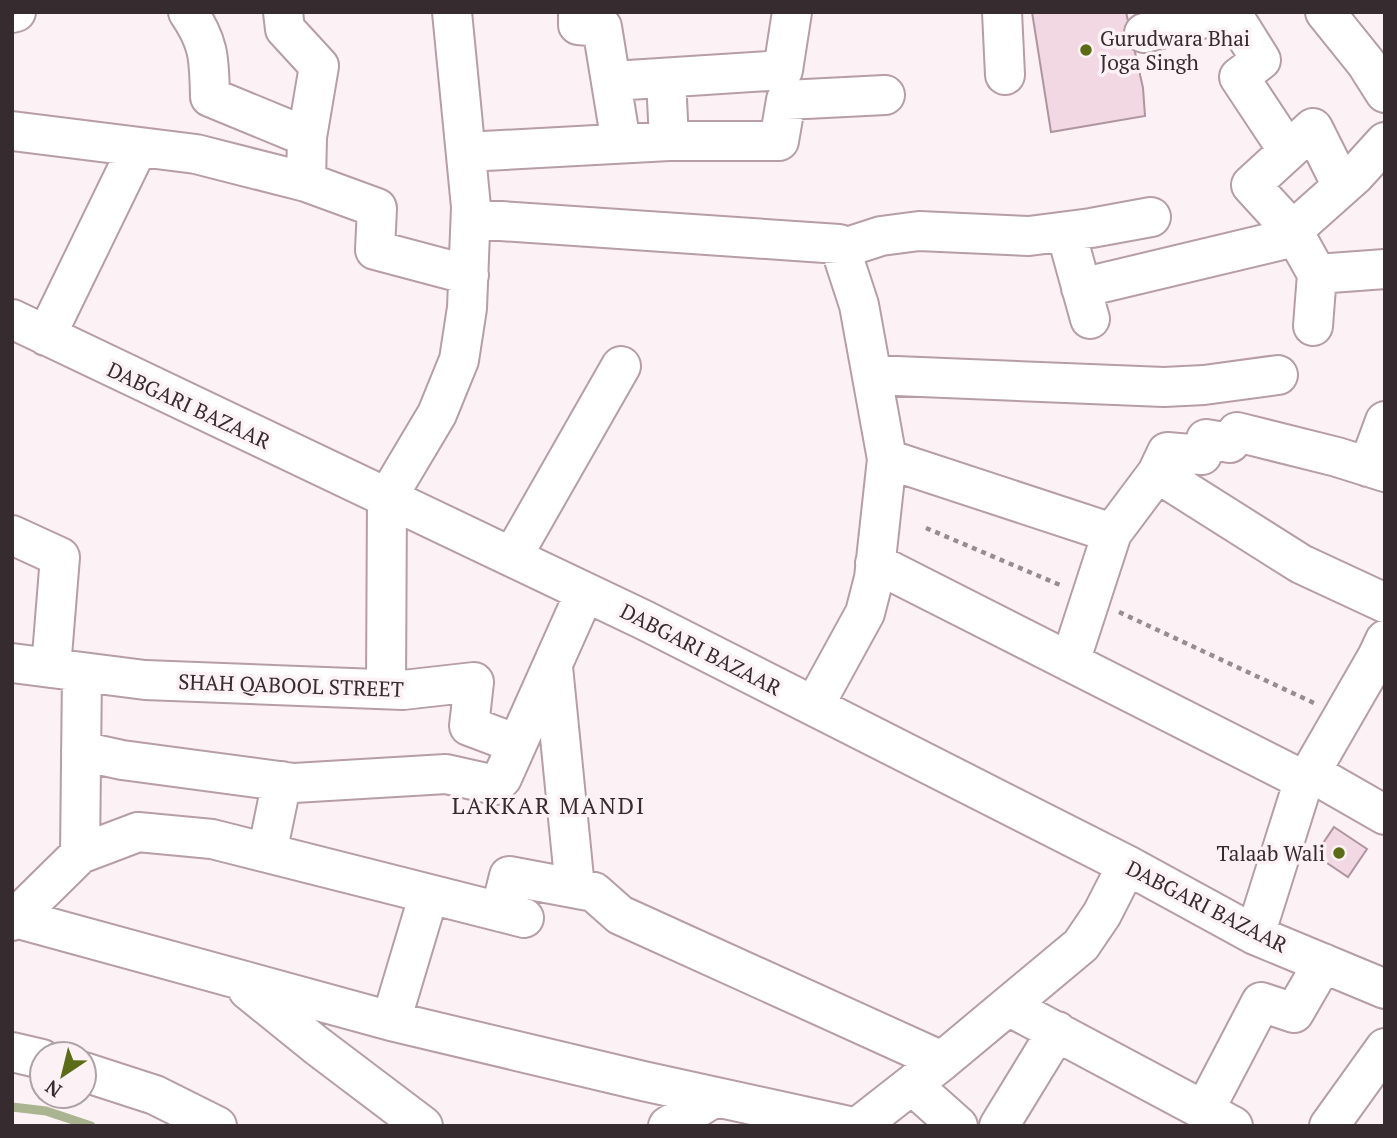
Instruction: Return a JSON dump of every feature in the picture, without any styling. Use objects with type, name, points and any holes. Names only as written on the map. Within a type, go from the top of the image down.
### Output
[{"type":"street","points":[[188,12],[202,32],[209,54],[210,97],[307,137]]},
{"type":"street","points":[[283,12],[285,29],[319,66],[307,137],[306,182]]},
{"type":"street","points":[[386,689],[387,498],[437,414],[459,360],[467,308],[471,219],[452,12]]},
{"type":"street","points":[[578,12],[578,24],[603,27],[621,143]]},
{"type":"street","points":[[613,81],[783,70],[792,12]]},
{"type":"street","points":[[1002,12],[1005,75]]},
{"type":"street","points":[[1144,33],[1231,12],[1261,60],[1239,77],[1288,151]]},
{"type":"street","points":[[1325,12],[1366,63],[1385,93]]},
{"type":"street","points":[[666,78],[669,141]]},
{"type":"street","points":[[466,152],[669,141],[779,141],[786,100],[885,95]]},
{"type":"street","points":[[1313,326],[1317,274],[1293,231],[1251,185],[1313,128],[1342,186]]},
{"type":"street","points":[[12,131],[197,154],[306,182],[377,208],[375,250],[469,275]]},
{"type":"street","points":[[1066,232],[1086,304],[1282,240],[1342,186],[1385,142]]},
{"type":"street","points":[[29,328],[138,146]]},
{"type":"street","points":[[841,249],[881,236],[919,232],[1029,236],[1151,217]]},
{"type":"street","points":[[471,219],[839,244],[859,305],[887,459],[875,563],[865,613],[814,706]]},
{"type":"street","points":[[1317,274],[1385,269]]},
{"type":"street","name":"DABGARI BAZAAR","points":[[29,328],[585,592],[1127,865],[1255,935],[1385,989]]},
{"type":"street","points":[[512,558],[621,366]]},
{"type":"street","points":[[873,381],[1164,387],[1204,385],[1278,375]]},
{"type":"street","points":[[1070,662],[1112,533],[1157,473],[1167,452],[1202,455],[1206,439],[1230,443],[1237,432],[1377,469],[1385,421]]},
{"type":"street","points":[[887,459],[1112,533]]},
{"type":"street","points":[[1157,473],[1301,564],[1385,603]]},
{"type":"street","points":[[12,535],[60,557],[66,670],[81,751],[80,855]]},
{"type":"street","points":[[875,563],[1070,662],[1385,815]]},
{"type":"street","points":[[81,751],[122,760],[294,783],[446,774],[495,785],[502,778],[585,592]]},
{"type":"street","points":[[1255,935],[1307,777],[1385,640]]},
{"type":"street","name":"SHAH QABOOL STREET","points":[[12,663],[145,680],[403,690],[474,682],[469,726],[517,744]]},
{"type":"street","points":[[553,665],[575,888]]},
{"type":"street","points":[[267,853],[282,781]]},
{"type":"street","points":[[18,909],[80,855],[138,832],[212,839],[512,915],[509,876],[594,892],[620,915],[942,1061]]},
{"type":"street","points":[[859,1126],[1081,945],[1102,914],[1127,865]]},
{"type":"street","points":[[391,1021],[429,894]]},
{"type":"street","points":[[18,909],[235,979],[391,1021],[849,1126]]},
{"type":"street","points":[[1008,1006],[1218,1118],[1261,1002],[1294,1013],[1322,963]]},
{"type":"street","points":[[235,979],[423,1126]]},
{"type":"street","points":[[999,1126],[1057,1031]]},
{"type":"street","points":[[1329,1126],[1385,1048]]},
{"type":"street","points":[[98,1077],[155,1095],[217,1126]]},
{"type":"street","points":[[912,1085],[958,1126]]},
{"type":"street","points":[[668,1126],[715,1097]]},
{"type":"path","points":[[926,528],[1091,598],[1343,715]]},
{"type":"building","name":"Gurudwara Bhai Joga Singh","points":[[1032,12],[1126,12],[1143,88],[1145,116],[1051,132]]},
{"type":"building","points":[[1334,827],[1367,849],[1348,877],[1315,855]]},
{"type":"waterway","points":[[12,1107],[46,1111],[91,1126]]},
{"type":"place","name":"Gurudwara Bhai Joga Singh","points":[[1086,50]]},
{"type":"place","name":"Talaab Wali","points":[[1339,853]]},
{"type":"district","name":"LAKKAR MANDI","points":[[549,805]]}]
